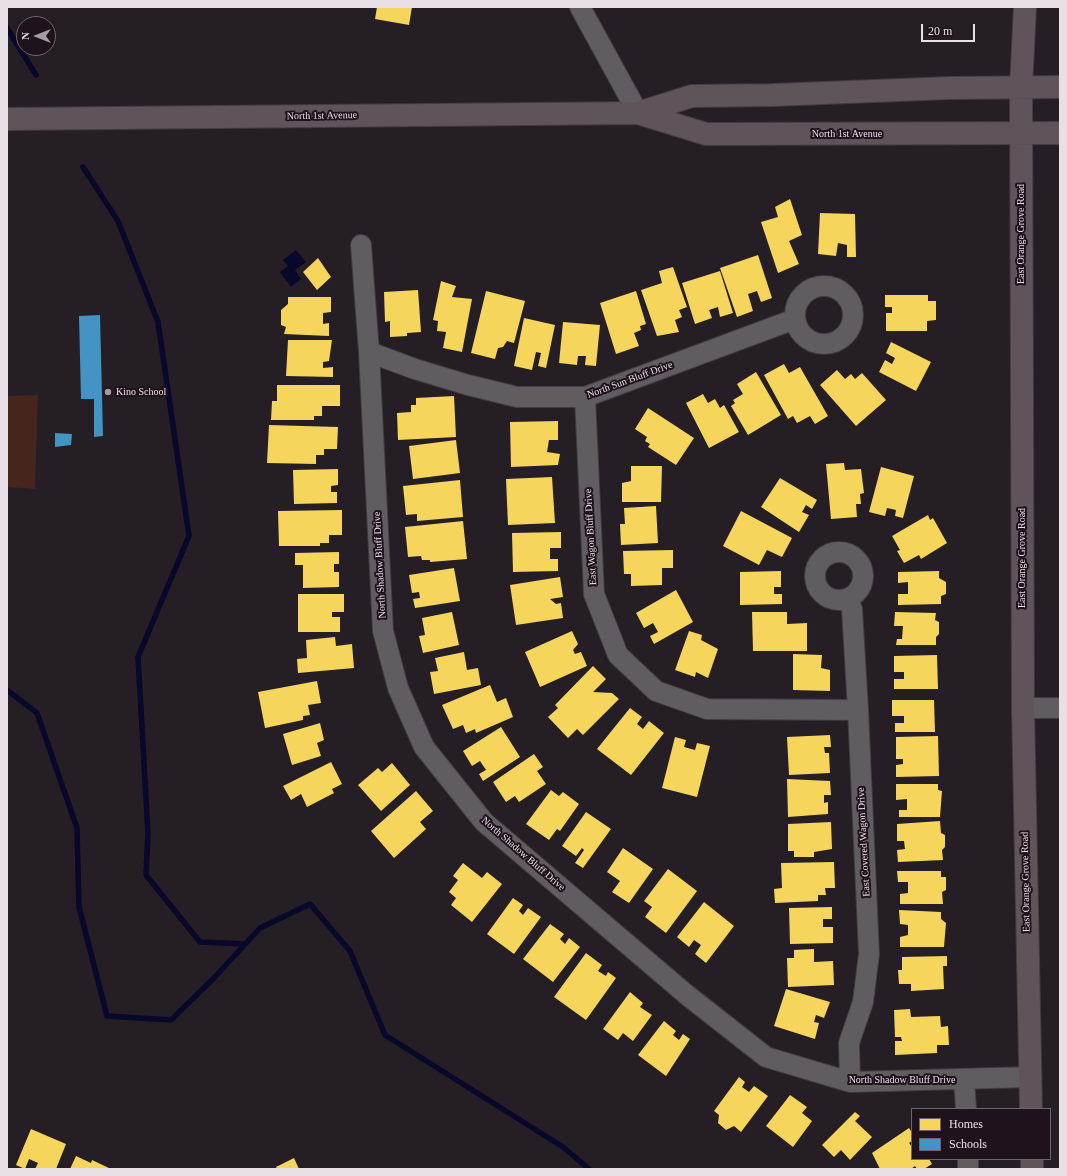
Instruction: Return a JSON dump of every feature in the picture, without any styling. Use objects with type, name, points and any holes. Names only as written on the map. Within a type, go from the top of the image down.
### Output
[{"type":"main road","name":"East Orange Grove Road","points":[[1025,7],[1021,87],[1023,708],[1031,1108]]},
{"type":"main road","name":"North 1st Avenue","points":[[638,114],[692,96],[1060,87]]},
{"type":"main road","name":"North 1st Avenue","points":[[7,119],[638,114],[706,134],[1060,133]]},
{"type":"street","points":[[580,7],[638,114]]},
{"type":"street","name":"North Shadow Bluff Drive","points":[[361,245],[369,352],[383,631],[398,688],[424,747],[484,822],[687,995],[766,1057],[850,1082],[1030,1077]]},
{"type":"street","name":"North Sun Bluff Drive","points":[[369,352],[415,370],[517,397],[585,397],[795,319]]},
{"type":"street","name":"East Wagon Bluff Drive","points":[[585,397],[594,594],[618,654],[656,691],[707,709],[858,710]]},
{"type":"street","name":"East Covered Wagon Drive","points":[[848,599],[852,610],[858,710],[868,954],[863,1002],[849,1042],[850,1082]]},
{"type":"street","points":[[1023,708],[1060,708]]},
{"type":"street","points":[[964,1079],[966,1108]]},
{"type":"shaded area","points":[[38,395],[35,489],[7,487],[7,396]]},
{"type":"water","points":[[296,250],[306,262],[295,270],[301,279],[291,287],[280,272],[288,266],[283,260]]},
{"type":"building: Homes","points":[[377,7],[412,7],[409,25],[375,19]]},
{"type":"building: Homes","points":[[790,199],[802,235],[789,241],[799,264],[778,273],[761,222],[778,217],[775,207]]},
{"type":"building: Homes","points":[[820,213],[855,214],[856,257],[847,257],[847,245],[838,243],[836,256],[818,254]]},
{"type":"building: Homes","points":[[758,255],[772,298],[761,302],[757,291],[748,294],[753,311],[737,317],[720,268]]},
{"type":"building: Homes","points":[[318,258],[331,277],[317,290],[303,272]]},
{"type":"building: Homes","points":[[673,267],[687,307],[679,310],[682,317],[675,320],[679,332],[657,336],[641,290],[662,283],[659,271]]},
{"type":"building: Homes","points":[[720,271],[733,313],[720,317],[718,307],[709,310],[712,318],[695,324],[682,283]]},
{"type":"building: Homes","points":[[441,281],[456,286],[452,297],[472,299],[462,352],[443,348],[446,332],[437,331],[438,321],[433,320]]},
{"type":"building: Homes","points":[[418,290],[421,332],[407,333],[407,336],[390,337],[390,321],[385,322],[384,292]]},
{"type":"building: Homes","points":[[486,291],[525,301],[514,343],[507,341],[503,347],[498,348],[495,359],[471,353]]},
{"type":"building: Homes","points":[[636,291],[646,324],[640,326],[641,330],[634,333],[639,346],[616,354],[600,303]]},
{"type":"building: Homes","points":[[885,295],[928,295],[928,301],[936,301],[936,320],[927,321],[927,331],[886,331],[886,313],[892,313],[892,307],[885,307]]},
{"type":"building: Homes","points":[[288,297],[331,297],[331,312],[323,313],[323,324],[329,323],[329,336],[284,334],[286,327],[281,325],[281,310],[288,304]]},
{"type":"building: Homes","points":[[524,318],[555,325],[546,368],[538,366],[541,353],[536,352],[532,370],[514,366]]},
{"type":"building: Homes","points":[[563,322],[600,325],[596,366],[585,365],[586,356],[578,356],[577,365],[559,363]]},
{"type":"building: Homes","points":[[288,340],[332,340],[329,361],[323,362],[323,368],[333,367],[333,377],[286,376]]},
{"type":"building: Homes","points":[[891,342],[931,362],[916,391],[879,372],[885,360],[892,364],[895,358],[886,353]]},
{"type":"building: Homes","points":[[784,364],[789,373],[800,367],[828,416],[815,424],[810,416],[797,423],[793,416],[788,419],[764,375]]},
{"type":"building: Homes","points":[[837,370],[845,379],[851,374],[855,379],[862,373],[886,400],[856,426],[820,385]]},
{"type":"building: Homes","points":[[756,372],[781,415],[748,435],[731,406],[735,403],[733,400],[743,394],[737,384]]},
{"type":"building: Homes","points":[[277,385],[340,385],[340,406],[322,406],[322,416],[314,416],[314,420],[271,420],[272,401],[277,401]]},
{"type":"building: Homes","points":[[703,394],[708,403],[715,399],[720,408],[724,405],[739,432],[709,448],[686,403]]},
{"type":"building: Homes","points":[[454,396],[456,437],[398,440],[397,413],[411,412],[411,405],[416,405],[416,398]]},
{"type":"building: Homes","points":[[648,408],[694,438],[676,465],[648,447],[650,444],[645,441],[647,437],[635,429]]},
{"type":"building: Homes","points":[[558,421],[558,440],[549,440],[547,452],[560,454],[558,465],[511,467],[510,422]]},
{"type":"building: Homes","points":[[269,425],[338,427],[337,449],[324,449],[324,455],[316,455],[316,464],[267,463]]},
{"type":"building: Homes","points":[[456,440],[460,473],[413,479],[409,446]]},
{"type":"building: Homes","points":[[844,463],[845,470],[861,469],[864,493],[860,494],[861,504],[856,504],[857,517],[831,519],[826,464]]},
{"type":"building: Homes","points":[[631,466],[662,466],[661,502],[622,502],[622,483],[631,481]]},
{"type":"building: Homes","points":[[881,467],[914,476],[903,518],[895,516],[896,510],[887,508],[885,516],[869,512]]},
{"type":"building: Homes","points":[[338,469],[338,485],[331,486],[331,492],[337,492],[337,503],[294,504],[293,470]]},
{"type":"building: Homes","points":[[552,477],[555,523],[508,525],[506,479]]},
{"type":"building: Homes","points":[[780,478],[817,500],[812,509],[806,505],[802,512],[809,515],[799,532],[761,507]]},
{"type":"building: Homes","points":[[460,480],[463,517],[417,521],[417,514],[406,515],[403,486]]},
{"type":"building: Homes","points":[[656,506],[658,543],[621,545],[620,524],[625,524],[624,508]]},
{"type":"building: Homes","points":[[342,510],[342,535],[329,535],[329,543],[320,543],[320,546],[279,546],[278,511]]},
{"type":"building: Homes","points":[[741,511],[792,538],[782,557],[767,550],[759,565],[723,546]]},
{"type":"building: Homes","points":[[928,515],[930,520],[933,518],[947,543],[921,559],[919,555],[904,563],[897,551],[900,550],[892,536]]},
{"type":"building: Homes","points":[[463,521],[467,559],[430,562],[430,560],[422,560],[421,556],[408,557],[405,527]]},
{"type":"building: Homes","points":[[561,532],[561,548],[550,548],[550,559],[558,559],[558,571],[513,572],[512,533]]},
{"type":"building: Homes","points":[[673,550],[673,568],[662,568],[662,585],[631,586],[631,574],[624,574],[623,551]]},
{"type":"building: Homes","points":[[339,552],[339,564],[334,564],[334,572],[339,572],[339,587],[303,588],[303,565],[295,565],[295,553]]},
{"type":"building: Homes","points":[[454,568],[460,601],[415,608],[413,599],[420,598],[419,592],[412,593],[409,575]]},
{"type":"building: Homes","points":[[781,571],[781,587],[774,587],[774,594],[782,594],[782,604],[740,605],[740,572]]},
{"type":"building: Homes","points":[[939,571],[939,578],[946,582],[946,594],[941,596],[941,604],[898,605],[898,594],[908,594],[908,582],[898,583],[898,572]]},
{"type":"building: Homes","points":[[560,577],[563,597],[550,599],[556,604],[561,603],[563,618],[516,625],[510,585]]},
{"type":"building: Homes","points":[[676,590],[693,622],[654,644],[650,636],[658,632],[653,623],[644,628],[636,613]]},
{"type":"building: Homes","points":[[298,594],[344,594],[344,612],[332,612],[332,617],[340,617],[340,632],[298,632]]},
{"type":"building: Homes","points":[[452,612],[459,645],[423,653],[419,636],[425,635],[422,618]]},
{"type":"building: Homes","points":[[752,612],[787,612],[787,624],[807,623],[807,651],[753,651]]},
{"type":"building: Homes","points":[[895,612],[936,613],[935,620],[939,622],[939,634],[936,637],[936,645],[896,645],[897,639],[902,639],[903,626],[894,626]]},
{"type":"building: Homes","points":[[572,631],[578,644],[573,650],[575,654],[581,652],[587,666],[540,687],[525,652]]},
{"type":"building: Homes","points":[[689,631],[702,635],[701,640],[718,649],[708,678],[696,672],[695,677],[675,670]]},
{"type":"building: Homes","points":[[335,637],[336,646],[352,644],[354,668],[298,673],[297,659],[307,658],[306,640]]},
{"type":"building: Homes","points":[[464,652],[467,670],[478,668],[481,685],[434,694],[430,672],[438,671],[435,658]]},
{"type":"building: Homes","points":[[793,654],[822,655],[821,668],[830,670],[830,691],[793,690]]},
{"type":"building: Homes","points":[[937,655],[938,689],[894,689],[894,679],[904,679],[904,672],[894,672],[894,656]]},
{"type":"building: Homes","points":[[593,666],[606,679],[593,692],[612,693],[619,699],[583,735],[577,729],[568,738],[548,717],[558,708],[555,705]]},
{"type":"building: Homes","points":[[317,681],[321,703],[308,705],[310,715],[303,716],[303,720],[265,728],[258,692]]},
{"type":"building: Homes","points":[[490,685],[497,702],[506,698],[513,717],[476,733],[475,729],[466,733],[463,725],[453,729],[442,705]]},
{"type":"building: Homes","points":[[892,700],[934,700],[935,732],[895,732],[895,723],[904,723],[904,716],[892,716]]},
{"type":"building: Homes","points":[[630,708],[642,717],[637,724],[643,729],[649,721],[664,733],[631,775],[597,749]]},
{"type":"building: Homes","points":[[320,723],[324,740],[317,743],[321,756],[292,765],[283,734]]},
{"type":"building: Homes","points":[[501,727],[520,757],[483,781],[479,774],[486,770],[480,761],[472,766],[463,751]]},
{"type":"building: Homes","points":[[830,735],[831,747],[824,747],[825,753],[829,753],[830,773],[789,775],[787,737]]},
{"type":"building: Homes","points":[[938,736],[939,776],[896,777],[896,765],[903,764],[903,759],[896,759],[896,737]]},
{"type":"building: Homes","points":[[675,737],[686,740],[684,747],[695,750],[697,743],[710,746],[697,797],[662,788]]},
{"type":"building: Homes","points":[[534,754],[543,767],[537,771],[546,784],[519,802],[515,796],[506,802],[493,782]]},
{"type":"building: Homes","points":[[331,762],[342,784],[332,789],[334,793],[307,807],[301,794],[291,800],[283,786]]},
{"type":"building: Homes","points":[[392,763],[410,785],[381,811],[358,785],[378,768],[382,772]]},
{"type":"building: Homes","points":[[787,779],[830,781],[831,795],[824,795],[824,803],[828,802],[828,814],[788,817]]},
{"type":"building: Homes","points":[[896,784],[938,784],[938,790],[942,791],[940,817],[899,817],[899,810],[907,810],[907,799],[896,800]]},
{"type":"building: Homes","points":[[551,790],[559,796],[563,792],[579,804],[560,831],[557,829],[549,840],[526,824]]},
{"type":"building: Homes","points":[[416,791],[433,811],[420,822],[426,829],[394,858],[371,831]]},
{"type":"building: Homes","points":[[586,812],[611,829],[583,868],[575,863],[584,850],[582,848],[576,856],[562,846]]},
{"type":"building: Homes","points":[[940,821],[941,833],[945,835],[945,847],[942,850],[943,860],[898,862],[897,850],[905,849],[904,841],[897,841],[897,824]]},
{"type":"building: Homes","points":[[831,822],[832,849],[814,852],[814,857],[794,857],[794,851],[788,851],[788,824]]},
{"type":"building: Homes","points":[[623,848],[653,869],[629,903],[612,892],[620,881],[607,872]]},
{"type":"building: Homes","points":[[834,862],[835,888],[825,888],[826,895],[818,895],[818,901],[775,903],[774,889],[782,888],[781,863]]},
{"type":"building: Homes","points":[[463,863],[482,878],[487,872],[502,884],[472,922],[451,905],[456,898],[449,892],[458,880],[453,876]]},
{"type":"building: Homes","points":[[668,869],[697,891],[666,933],[645,917],[652,907],[644,901]]},
{"type":"building: Homes","points":[[897,871],[941,871],[941,877],[946,877],[946,890],[942,892],[943,904],[900,904],[900,894],[908,893],[908,882],[898,882]]},
{"type":"building: Homes","points":[[513,898],[523,905],[519,911],[523,915],[528,908],[541,917],[514,954],[487,934]]},
{"type":"building: Homes","points":[[704,902],[734,926],[706,963],[695,954],[701,945],[694,940],[689,947],[677,937]]},
{"type":"building: Homes","points":[[832,907],[832,919],[823,919],[823,927],[833,927],[833,943],[790,944],[789,908]]},
{"type":"building: Homes","points":[[899,910],[941,912],[941,919],[946,923],[944,947],[900,947],[900,937],[908,935],[908,925],[900,924]]},
{"type":"building: Homes","points":[[550,924],[564,934],[560,939],[565,944],[569,938],[580,947],[553,982],[523,959]]},
{"type":"building: Homes","points":[[814,949],[814,962],[833,961],[834,985],[788,987],[787,958],[794,958],[794,950]]},
{"type":"building: Homes","points":[[586,953],[602,965],[598,971],[606,976],[608,972],[616,978],[586,1020],[554,997]]},
{"type":"building: Homes","points":[[947,956],[947,966],[943,966],[944,989],[911,991],[911,984],[899,984],[898,970],[902,970],[902,957]]},
{"type":"building: Homes","points":[[786,989],[830,1002],[824,1018],[816,1015],[814,1022],[819,1023],[815,1039],[774,1026]]},
{"type":"building: Homes","points":[[630,992],[643,1003],[640,1007],[652,1015],[633,1041],[623,1033],[618,1040],[603,1029]]},
{"type":"building: Homes","points":[[910,1009],[911,1017],[940,1016],[941,1027],[948,1026],[949,1045],[937,1045],[937,1053],[895,1055],[895,1041],[902,1041],[901,1037],[895,1037],[894,1010]]},
{"type":"building: Homes","points":[[664,1021],[676,1031],[673,1035],[679,1040],[683,1034],[690,1039],[666,1076],[638,1055]]},
{"type":"building: Homes","points":[[739,1077],[745,1082],[742,1087],[749,1092],[754,1086],[768,1096],[741,1132],[734,1126],[726,1130],[718,1123],[719,1115],[714,1111]]},
{"type":"building: Homes","points":[[790,1095],[807,1107],[802,1113],[812,1121],[793,1147],[766,1126]]},
{"type":"building: Homes","points":[[855,1112],[860,1116],[855,1121],[872,1137],[850,1160],[841,1150],[834,1157],[822,1145]]},
{"type":"building: Homes","points":[[909,1128],[911,1131],[911,1142],[909,1143],[911,1146],[911,1160],[930,1160],[932,1164],[924,1169],[917,1169],[915,1166],[911,1169],[880,1169],[872,1153]]},
{"type":"building: Homes","points":[[31,1129],[66,1144],[56,1169],[35,1169],[38,1163],[29,1159],[25,1169],[16,1165]]},
{"type":"building: Homes","points":[[76,1156],[91,1163],[92,1160],[111,1169],[70,1169]]},
{"type":"building: Homes","points":[[294,1158],[299,1169],[277,1169],[276,1167]]},
{"type":"building: Schools","points":[[100,315],[103,436],[94,437],[94,399],[81,399],[79,316]]},
{"type":"building: Schools","points":[[55,433],[72,434],[71,445],[55,447]]},
{"type":"waterway","points":[[7,28],[36,75]]},
{"type":"waterway","points":[[83,167],[118,221],[158,322],[189,536],[138,657],[148,833],[146,875],[200,942],[245,944]]},
{"type":"waterway","points":[[7,690],[37,713],[77,828],[79,907],[107,1016],[171,1020],[214,978],[260,928],[310,904],[350,951],[385,1035],[563,1147],[589,1169]]},
{"type":"place","name":"Kino School","points":[[108,392]]}]
